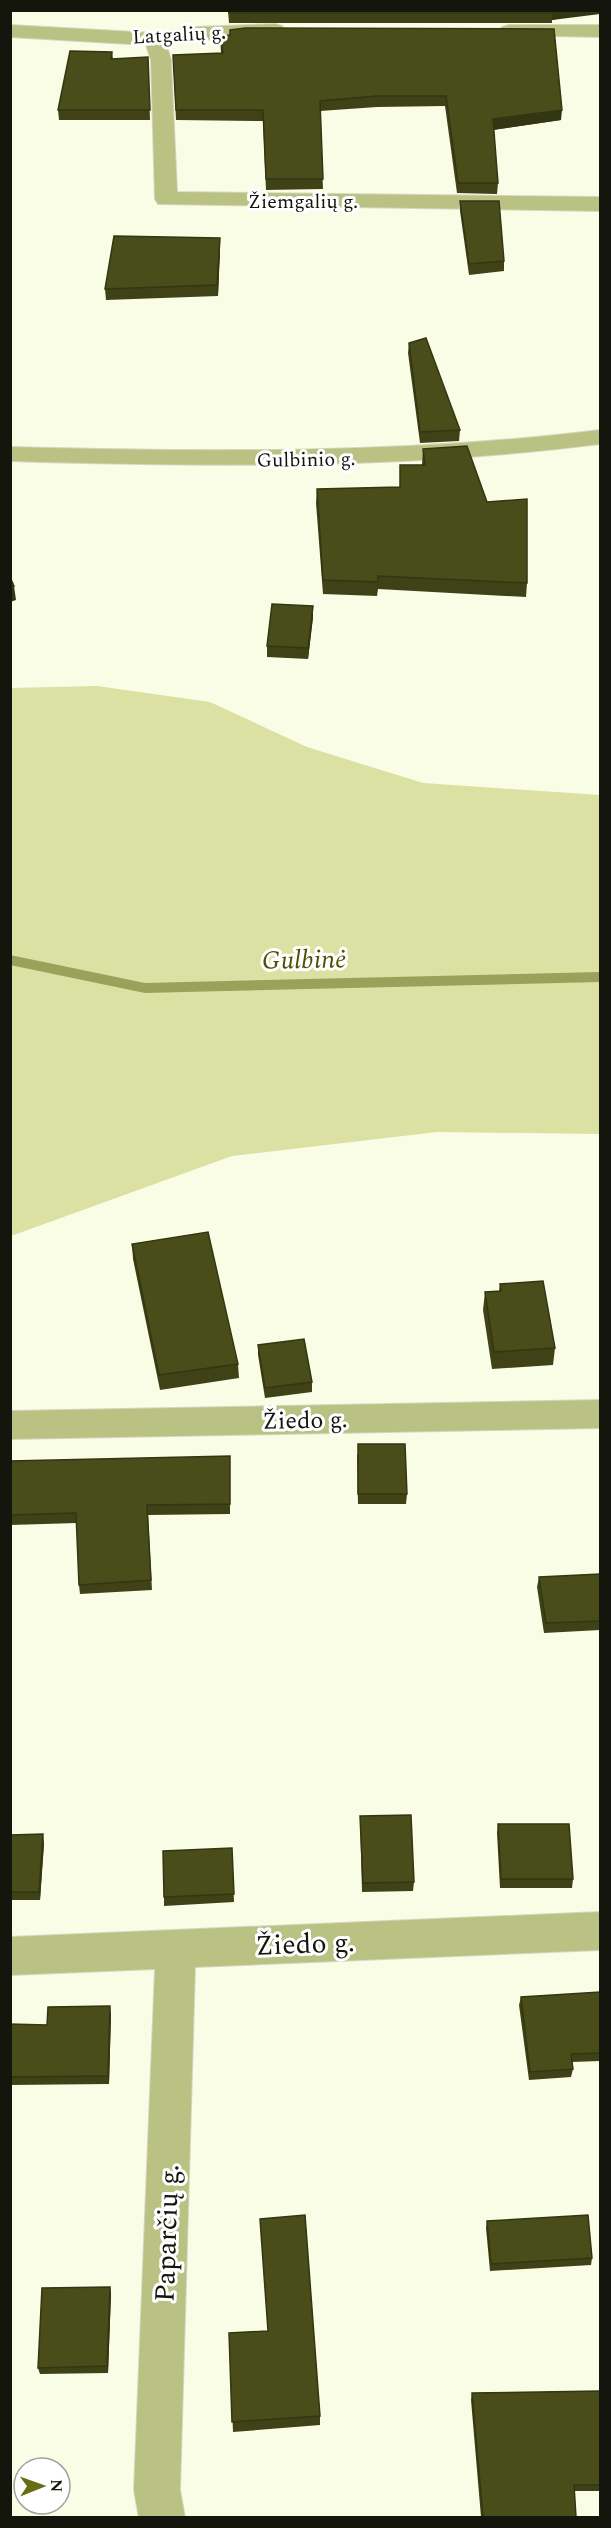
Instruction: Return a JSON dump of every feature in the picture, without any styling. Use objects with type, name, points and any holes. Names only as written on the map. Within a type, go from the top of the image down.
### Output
[{"type":"street","name":"Latgalių g.","points":[[10,31],[154,39],[196,33],[293,30]]},
{"type":"street","points":[[494,31],[600,31]]},
{"type":"street","name":"Žiemgalių g.","points":[[154,39],[161,60],[166,199],[600,204]]},
{"type":"street","name":"Gulbinio g.","points":[[10,454],[224,461],[416,456],[521,449],[600,437]]},
{"type":"street","name":"Žiedo g.","points":[[10,1425],[600,1414]]},
{"type":"street","name":"Žiedo g.","points":[[10,1956],[600,1931]]},
{"type":"street","name":"Paparčių g.","points":[[162,2517],[157,2490],[176,1949]]},
{"type":"green space","points":[[97,686],[210,702],[307,747],[423,783],[600,795],[600,1134],[437,1132],[232,1156],[11,1236],[11,688]]},
{"type":"building","points":[[229,10],[552,10],[553,13],[229,13]]},
{"type":"building","points":[[246,28],[554,29],[562,110],[493,119],[498,183],[458,183],[446,96],[377,96],[320,101],[323,179],[266,179],[263,110],[176,110],[173,55],[223,53],[220,36],[230,35],[230,30]]},
{"type":"building","points":[[70,51],[112,52],[111,59],[148,57],[150,110],[58,110]]},
{"type":"building","points":[[460,201],[499,201],[504,261],[469,264]]},
{"type":"building","points":[[114,236],[220,238],[217,285],[105,289]]},
{"type":"building","points":[[426,338],[460,430],[420,432],[409,343]]},
{"type":"building","points":[[467,446],[487,502],[527,499],[527,583],[378,576],[378,582],[323,580],[317,489],[400,487],[400,465],[425,465],[423,449]]},
{"type":"building","points":[[272,604],[313,606],[308,648],[267,646]]},
{"type":"building","points":[[208,1232],[238,1364],[159,1375],[132,1244]]},
{"type":"building","points":[[543,1281],[555,1348],[494,1352],[485,1292],[501,1291],[500,1284]]},
{"type":"building","points":[[304,1339],[312,1382],[265,1388],[258,1345]]},
{"type":"building","points":[[358,1444],[405,1444],[407,1494],[358,1494]]},
{"type":"building","points":[[230,1456],[230,1504],[147,1505],[151,1580],[79,1585],[76,1513],[10,1515],[10,1461]]},
{"type":"building","points":[[600,1574],[600,1621],[546,1623],[539,1577]]},
{"type":"building","points":[[411,1815],[414,1882],[363,1883],[360,1816]]},
{"type":"building","points":[[498,1824],[569,1824],[573,1879],[501,1879]]},
{"type":"building","points":[[43,1834],[39,1892],[10,1892],[10,1835]]},
{"type":"building","points":[[232,1848],[234,1894],[164,1897],[163,1851]]},
{"type":"building","points":[[600,1992],[600,2053],[571,2054],[573,2069],[530,2072],[521,1997]]},
{"type":"building","points":[[110,2006],[108,2076],[10,2077],[10,2024],[47,2025],[48,2007]]},
{"type":"building","points":[[305,2215],[320,2416],[232,2422],[229,2333],[268,2331],[260,2219]]},
{"type":"building","points":[[588,2215],[592,2258],[491,2264],[487,2221]]},
{"type":"building","points":[[110,2287],[107,2366],[38,2368],[42,2288]]},
{"type":"building","points":[[600,2391],[600,2485],[574,2485],[576,2517],[483,2517],[472,2393]]},
{"type":"waterway","name":"Gulbinė","points":[[10,960],[145,988],[600,977]]}]
